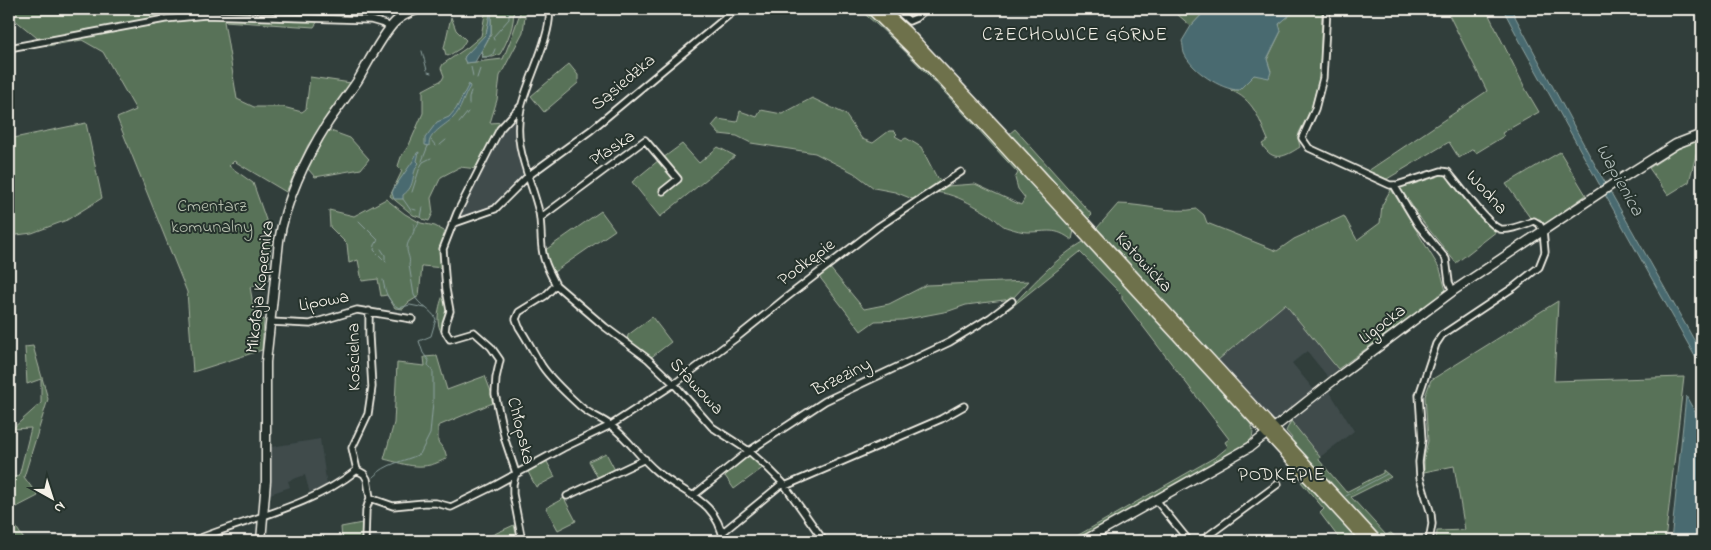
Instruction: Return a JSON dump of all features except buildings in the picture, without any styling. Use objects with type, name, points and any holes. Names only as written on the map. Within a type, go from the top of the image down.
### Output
[{"type":"main road","name":"Katowicka","points":[[871,9],[933,70],[1271,432],[1377,541]]},
{"type":"main road","name":"Katowicka","points":[[882,9],[977,107],[1271,432],[1366,541]]},
{"type":"street","name":"Mikołaja Kopernika","points":[[261,541],[266,481],[266,381],[280,232],[292,197],[317,142],[390,28],[407,11],[419,9]]},
{"type":"street","points":[[549,9],[548,28],[521,106],[518,132],[519,148],[540,218],[543,254],[556,286],[545,296],[519,312],[516,320],[542,366],[561,387],[583,409],[611,425],[632,444],[655,470],[694,495],[711,510],[718,520],[724,541]]},
{"type":"street","name":"Sąsiedzka","points":[[528,176],[591,130],[736,9]]},
{"type":"street","points":[[896,9],[909,21],[916,18],[926,9]]},
{"type":"street","points":[[1327,9],[1323,78],[1315,109],[1302,138],[1309,148],[1341,164],[1394,185],[1418,225],[1446,259],[1449,282],[1453,291]]},
{"type":"street","points":[[9,48],[165,19],[206,15],[371,20],[385,24],[390,28]]},
{"type":"street","name":"Chłopska","points":[[521,106],[500,129],[452,224],[443,249],[443,258],[450,310],[445,331],[450,339],[474,332],[492,347],[500,360],[495,394],[505,440],[516,473],[513,494],[522,541]]},
{"type":"street","name":"Ligocka","points":[[1083,541],[1244,451],[1271,432],[1334,380],[1453,291],[1676,144],[1702,134]]},
{"type":"street","name":"Płaska","points":[[540,218],[645,140],[678,179],[663,191]]},
{"type":"street","name":"Wodna","points":[[1394,185],[1441,171],[1448,172],[1497,229],[1534,221],[1543,230]]},
{"type":"street","name":"Podkępie","points":[[370,498],[392,506],[436,503],[451,507],[492,487],[562,448],[611,425],[674,384],[878,227],[961,172]]},
{"type":"street","points":[[452,224],[495,209],[528,176]]},
{"type":"street","points":[[1429,541],[1432,524],[1431,514],[1420,478],[1419,462],[1422,440],[1419,395],[1436,344],[1442,334],[1539,267],[1545,252],[1543,230]]},
{"type":"street","name":"Stawowa","points":[[556,286],[605,327],[648,359],[674,384],[712,427],[749,451],[784,484],[824,541]]},
{"type":"street","name":"Brzeziny","points":[[694,495],[749,451],[825,401],[950,342],[992,317],[1012,301]]},
{"type":"street","name":"Lipowa","points":[[271,322],[310,324],[356,310],[412,319]]},
{"type":"street","name":"Kościelna","points":[[365,541],[366,510],[370,498],[367,479],[364,474],[357,470],[352,448],[368,414],[372,387],[369,311]]},
{"type":"street","points":[[722,532],[784,484],[941,419],[964,406]]},
{"type":"street","points":[[568,496],[645,459]]},
{"type":"street","points":[[193,541],[264,516],[326,490],[357,470]]},
{"type":"street","points":[[1202,541],[1278,484]]},
{"type":"street","points":[[1156,500],[1189,541]]},
{"type":"shaded area","points":[[512,118],[515,118],[517,121],[517,149],[525,173],[505,199],[495,207],[456,221],[501,131]]},
{"type":"shaded area","points":[[1285,304],[1338,369],[1328,377],[1307,351],[1292,363],[1314,390],[1279,418],[1273,420],[1218,360]]},
{"type":"shaded area","points":[[1328,389],[1354,431],[1320,457],[1291,421]]},
{"type":"shaded area","points":[[320,439],[327,486],[310,494],[305,475],[288,481],[290,487],[270,494],[271,447]]},
{"type":"green space","name":"Cmentarz komunalny","points":[[9,9],[313,9],[313,16],[222,13],[318,21],[314,27],[224,21],[237,99],[254,107],[283,107],[302,112],[306,109],[310,77],[351,83],[308,145],[286,192],[234,161],[229,166],[253,183],[272,237],[267,282],[250,287],[256,321],[264,319],[262,350],[193,372],[187,292],[117,118],[136,110],[103,52],[82,40],[47,46],[9,15]]},
{"type":"green space","points":[[486,9],[513,9],[514,14],[510,32],[500,54],[493,57],[482,57],[483,54],[481,52],[491,34],[491,10],[486,35],[465,56],[466,63],[503,59],[520,13],[518,9],[526,9],[523,32],[500,76],[497,100],[490,123],[504,122],[477,169],[460,167],[441,177],[431,198],[433,213],[429,221],[422,219],[413,215],[390,196],[402,171],[398,166],[423,113],[423,90],[442,80],[444,76],[441,68],[443,64],[481,36]]},
{"type":"green space","points":[[859,9],[865,9],[883,25],[1055,208],[1074,230],[1072,240],[1056,232],[1026,232],[1006,227],[973,205],[942,193],[932,192],[923,194],[915,200],[895,192],[874,188],[854,173],[815,153],[751,143],[737,136],[719,134],[712,126],[718,119],[737,122],[740,111],[757,117],[761,110],[782,114],[812,98],[845,114],[862,139],[873,143],[889,131],[894,131],[897,134],[895,136],[902,140],[906,138],[921,147],[936,176],[947,186],[975,184],[1021,205],[1025,198],[1018,189],[1015,178],[1018,173],[921,68]]},
{"type":"green space","points":[[1171,9],[1207,9],[1191,26]]},
{"type":"green space","points":[[1297,9],[1322,9],[1320,77],[1311,109],[1299,133],[1300,147],[1285,155],[1275,156],[1266,150],[1262,144],[1268,140],[1250,104],[1230,90],[1239,90],[1254,75],[1271,71],[1267,60],[1281,31],[1279,24]]},
{"type":"green space","points":[[1446,9],[1486,9],[1539,112],[1502,133],[1504,136],[1476,153],[1473,149],[1459,158],[1449,142],[1387,179],[1368,171],[1487,91]]},
{"type":"green space","points":[[451,17],[456,30],[466,40],[461,48],[448,56],[444,48]]},
{"type":"green space","points":[[569,64],[578,75],[578,83],[544,112],[531,96]]},
{"type":"green space","points":[[86,123],[102,198],[67,220],[32,233],[9,236],[9,139]]},
{"type":"green space","points":[[1015,129],[1092,215],[1087,220],[1009,134]]},
{"type":"green space","points":[[328,130],[350,138],[369,159],[361,169],[315,177],[308,169]]},
{"type":"green space","points":[[1700,139],[1689,182],[1668,195],[1649,168],[1678,149]]},
{"type":"green space","points":[[682,144],[699,163],[718,147],[735,156],[660,217],[632,182],[659,160],[676,179],[660,191],[663,193],[681,179],[663,158]]},
{"type":"green space","points":[[1560,152],[1586,195],[1545,224],[1540,219],[1531,219],[1506,184]]},
{"type":"green space","points":[[1442,174],[1454,182],[1475,211],[1497,231],[1456,263],[1423,222],[1399,186]]},
{"type":"green space","points":[[1391,189],[1440,269],[1446,291],[1338,369],[1285,304],[1218,360],[1097,228],[1118,204],[1168,210],[1197,209],[1204,215],[1207,223],[1277,251],[1294,239],[1344,216],[1357,240],[1380,223],[1382,205]]},
{"type":"green space","points":[[386,199],[405,214],[421,223],[435,226],[446,232],[440,253],[443,268],[422,266],[419,296],[408,303],[403,309],[395,308],[387,295],[381,296],[378,279],[362,281],[358,260],[349,263],[347,244],[330,227],[329,210],[354,216]]},
{"type":"green space","points":[[601,211],[615,230],[551,274],[544,251]]},
{"type":"green space","points":[[1085,241],[1248,420],[1253,433],[1251,440],[1245,446],[1077,541],[1068,541],[1217,456],[1228,447],[1225,442],[1229,439],[1122,299],[1122,295],[1080,252],[1008,310],[1034,282],[1064,255]]},
{"type":"green space","points":[[829,267],[864,309],[889,304],[926,285],[1029,281],[1012,299],[966,305],[949,311],[902,320],[875,321],[861,331],[818,275]]},
{"type":"green space","points":[[444,293],[448,309],[442,329],[445,336],[441,332],[438,321],[440,303]]},
{"type":"green space","points":[[1558,301],[1554,381],[1684,377],[1665,541],[1436,541],[1437,531],[1465,530],[1454,466],[1424,472],[1424,457],[1428,441],[1425,396],[1431,380]]},
{"type":"green space","points":[[652,317],[671,342],[649,359],[627,341],[628,335]]},
{"type":"green space","points":[[33,346],[48,399],[24,477],[38,496],[9,511],[9,478],[19,476],[31,428],[12,429],[41,403],[41,379],[27,384],[25,347]]},
{"type":"green space","points":[[437,356],[447,390],[485,376],[495,402],[438,426],[438,442],[445,451],[447,458],[423,466],[408,465],[384,459],[394,423],[397,363],[425,366],[424,357]]},
{"type":"green space","points":[[1291,421],[1320,457],[1319,460],[1346,492],[1383,473],[1383,470],[1391,477],[1351,497],[1386,535],[1391,533],[1399,540],[1408,541],[1385,541],[1291,441],[1292,438],[1286,431]]},
{"type":"green space","points":[[606,453],[616,472],[599,480],[589,461]]},
{"type":"green space","points":[[748,453],[764,467],[734,489],[723,473]]},
{"type":"green space","points":[[545,458],[555,477],[536,487],[526,468]]},
{"type":"green space","points":[[1305,481],[1360,541],[1341,541],[1320,513],[1324,509],[1301,482]]},
{"type":"green space","points":[[564,498],[576,521],[558,530],[546,508]]},
{"type":"green space","points":[[9,516],[25,541],[9,541]]},
{"type":"green space","points":[[362,523],[363,541],[342,541],[341,527]]},
{"type":"green space","points":[[514,525],[518,541],[479,541]]},
{"type":"water","points":[[491,9],[491,34],[475,62],[466,63],[465,56],[486,34]]},
{"type":"water","points":[[1207,9],[1297,9],[1279,24],[1281,31],[1267,59],[1271,72],[1269,78],[1254,75],[1239,90],[1232,89],[1207,78],[1193,66],[1184,53],[1182,41],[1191,26]]},
{"type":"water","points":[[1503,9],[1511,9],[1589,154],[1702,354],[1702,369],[1523,47]]},
{"type":"water","points":[[469,84],[470,87],[456,114],[434,134],[429,142],[429,146],[425,145],[425,138],[437,122],[449,117],[456,109]]},
{"type":"water","points":[[419,152],[417,161],[419,163],[410,187],[403,195],[403,199],[394,199],[392,193],[394,188]]},
{"type":"water","points":[[1686,396],[1701,423],[1702,541],[1671,541]]},
{"type":"waterway","points":[[494,40],[493,37],[509,19],[509,14],[505,9]]},
{"type":"waterway","points":[[480,62],[482,57],[493,54],[495,49]]},
{"type":"waterway","points":[[422,51],[427,70]]},
{"type":"waterway","points":[[481,52],[483,54],[482,57]]},
{"type":"waterway","points":[[471,67],[473,76]]},
{"type":"waterway","points":[[477,78],[480,69]]},
{"type":"waterway","points":[[469,104],[471,91]]},
{"type":"waterway","points":[[459,123],[468,112]]},
{"type":"waterway","points":[[431,140],[436,146]]},
{"type":"waterway","points":[[440,145],[446,140]]},
{"type":"waterway","points":[[422,161],[428,146]]},
{"type":"waterway","points":[[412,192],[420,167],[423,162],[431,158]]},
{"type":"waterway","points":[[403,199],[412,212]]},
{"type":"waterway","points":[[421,217],[423,207]]},
{"type":"waterway","points":[[412,209],[416,210]]},
{"type":"waterway","points":[[359,221],[378,240],[374,250],[386,262]]},
{"type":"waterway","points":[[415,230],[419,222]]},
{"type":"waterway","points":[[373,477],[389,466],[420,454],[430,434],[433,372],[428,365],[429,361],[423,353],[419,341],[431,336],[436,319],[414,295],[407,248],[414,232],[414,224]]},
{"type":"waterway","points":[[381,249],[385,259]]},
{"type":"waterway","points":[[383,280],[388,296],[395,306],[399,308],[410,305],[425,308]]},
{"type":"waterway","points":[[1346,496],[1387,474]]},
{"type":"waterway","points":[[362,535],[363,520]]},
{"type":"district","name":"CZECHOWICE GÓRNE","points":[[1075,35]]},
{"type":"district","name":"PODKĘPIE","points":[[1282,475]]},
{"type":"water label","name":"Wapienica","points":[[1619,180]]}]
